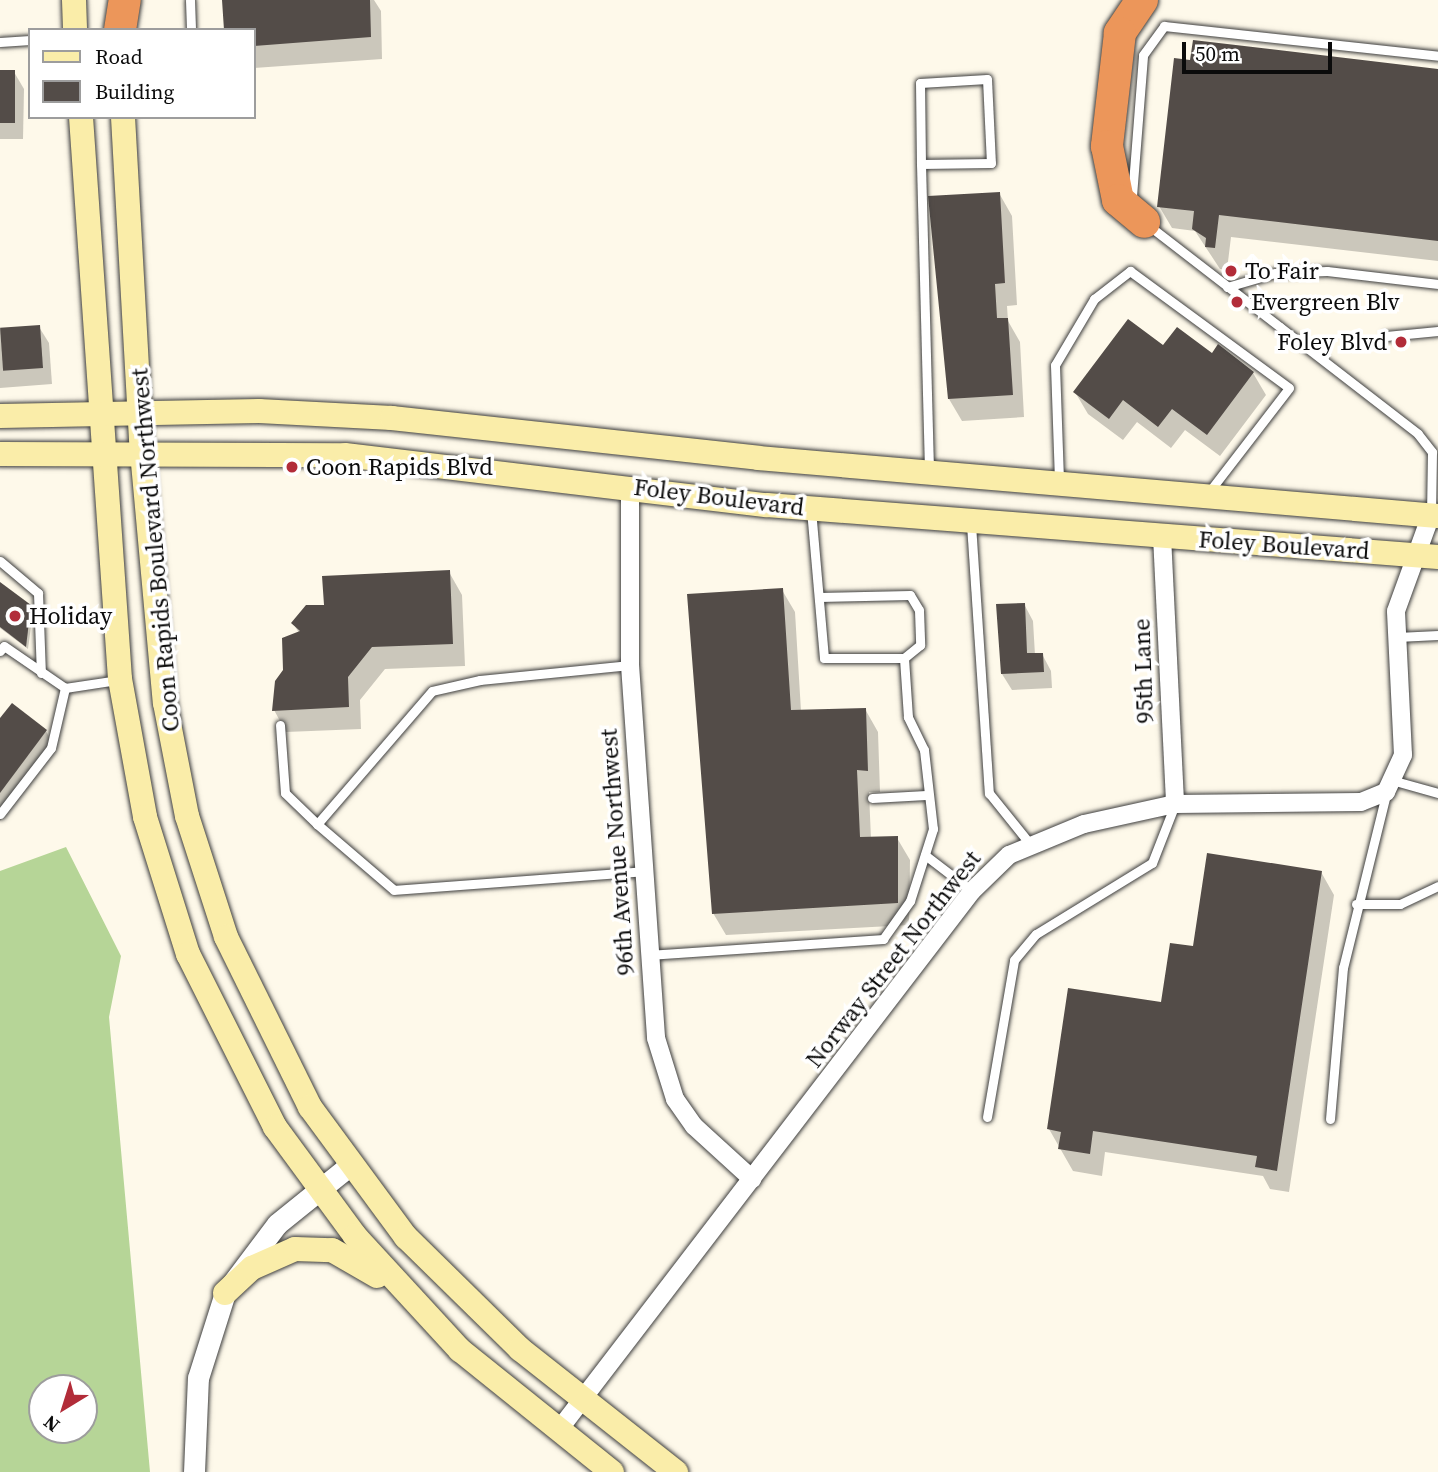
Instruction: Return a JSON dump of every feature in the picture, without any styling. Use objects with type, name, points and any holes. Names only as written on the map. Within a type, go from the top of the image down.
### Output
[{"type":"highway","points":[[118,28],[125,0]]},
{"type":"highway","points":[[1142,0],[1120,33],[1107,146],[1118,200],[1144,222]]},
{"type":"main road","points":[[74,0],[75,28]]},
{"type":"main road","points":[[115,0],[118,28]]},
{"type":"main road","name":"Coon Rapids Boulevard Northwest","points":[[81,119],[120,679],[145,817],[188,954],[240,1066],[317,1189],[437,1325],[558,1431],[612,1472]]},
{"type":"main road","name":"Coon Rapids Boulevard Northwest","points":[[123,119],[142,452],[165,703],[204,877],[271,1037],[349,1166],[442,1276],[584,1400],[676,1472]]},
{"type":"main road","name":"Foley Boulevard","points":[[0,416],[259,411],[527,430],[929,472],[1207,494],[1435,506]]},
{"type":"main road","name":"Foley Boulevard","points":[[0,454],[103,451],[345,455],[584,480],[810,508],[1438,557]]},
{"type":"main road","points":[[225,1293],[273,1257],[295,1249],[332,1250],[351,1257],[437,1325]]},
{"type":"street","name":"96th Avenue Northwest","points":[[629,486],[630,665],[645,871],[648,955],[656,1038],[675,1099],[712,1146],[752,1179]]},
{"type":"street","points":[[1391,787],[1403,755],[1396,611],[1411,555],[1435,506]]},
{"type":"street","name":"95th Lane","points":[[1162,536],[1175,804]]},
{"type":"street","name":"Norway Street Northwest","points":[[558,1431],[990,869],[1030,844],[1084,824],[1175,804],[1360,802],[1391,787]]},
{"type":"street","points":[[194,1472],[198,1378],[225,1293],[270,1231],[317,1189],[349,1166]]},
{"type":"lane","points":[[190,0],[191,28]]},
{"type":"lane","points":[[1435,506],[1432,452],[1418,434],[1144,222],[1131,191],[1143,55],[1164,26],[1438,56]]},
{"type":"lane","points":[[0,42],[28,40]]},
{"type":"lane","points":[[921,164],[992,163],[986,79],[920,83],[921,164],[929,472]]},
{"type":"lane","points":[[1059,482],[1055,366],[1094,299],[1130,271],[1289,388],[1207,494]]},
{"type":"lane","points":[[1227,287],[1275,273],[1327,271],[1438,284]]},
{"type":"lane","points":[[1386,336],[1438,331]]},
{"type":"lane","points":[[810,508],[824,658],[904,658],[920,645],[919,610],[910,595],[819,597]]},
{"type":"lane","points":[[971,519],[989,793],[1030,844]]},
{"type":"lane","points":[[0,561],[38,593],[41,673]]},
{"type":"lane","points":[[1397,637],[1438,635]]},
{"type":"lane","points":[[1,646],[65,688],[120,679]]},
{"type":"lane","points":[[648,955],[883,939],[910,901],[933,829],[926,794],[924,750],[908,717],[904,658]]},
{"type":"lane","points":[[317,824],[432,691],[480,680],[630,665]]},
{"type":"lane","points":[[0,814],[51,748],[65,688]]},
{"type":"lane","points":[[280,725],[285,793],[394,890],[645,871]]},
{"type":"lane","points":[[1330,1119],[1343,968],[1356,904],[1391,787],[1438,793]]},
{"type":"lane","points":[[872,799],[926,794]]},
{"type":"lane","points":[[987,1117],[1014,960],[1036,934],[1152,863],[1175,804]]},
{"type":"lane","points":[[925,855],[972,891]]},
{"type":"lane","points":[[1356,904],[1401,904],[1438,886]]},
{"type":"green space","points":[[66,847],[121,956],[109,1017],[150,1472],[0,1472],[0,871]]},
{"type":"building","points":[[222,0],[370,0],[371,37],[256,46],[256,28],[224,28]]},
{"type":"building","points":[[1193,40],[1438,69],[1438,241],[1219,215],[1215,248],[1205,247],[1206,238],[1192,229],[1194,211],[1157,207],[1174,58],[1190,60]]},
{"type":"building","points":[[0,70],[15,70],[15,123],[0,123]]},
{"type":"building","points":[[1000,192],[1005,283],[995,284],[997,318],[1008,318],[1013,395],[948,399],[928,196]]},
{"type":"building","points":[[1128,319],[1163,345],[1177,327],[1212,353],[1218,344],[1254,372],[1207,435],[1172,409],[1158,427],[1123,400],[1109,419],[1073,392]]},
{"type":"building","points":[[40,325],[43,368],[3,371],[0,328]]},
{"type":"building","points":[[450,570],[453,644],[372,647],[348,677],[349,707],[272,711],[275,681],[283,670],[282,638],[300,631],[291,623],[306,605],[324,605],[322,576]]},
{"type":"building","name":"Holiday","points":[[0,582],[31,605],[26,647],[0,627]]},
{"type":"building","points":[[783,588],[791,710],[866,708],[868,771],[857,770],[860,837],[898,836],[898,903],[712,914],[687,594]]},
{"type":"building","points":[[1025,603],[1027,653],[1043,653],[1044,672],[1001,674],[996,604]]},
{"type":"building","points":[[12,703],[47,730],[0,793],[0,718]]},
{"type":"building","points":[[1207,853],[1322,871],[1277,1171],[1255,1167],[1257,1156],[1093,1131],[1090,1154],[1058,1149],[1061,1132],[1047,1129],[1068,988],[1161,1002],[1170,943],[1193,946]]},
{"type":"place","name":"To Fair","points":[[1231,271]]},
{"type":"place","name":"Evergreen Blv","points":[[1237,302]]},
{"type":"place","name":"Foley Blvd","points":[[1401,342]]},
{"type":"place","name":"Coon Rapids Blvd","points":[[292,467]]},
{"type":"place","name":"Holiday","points":[[15,616]]}]
